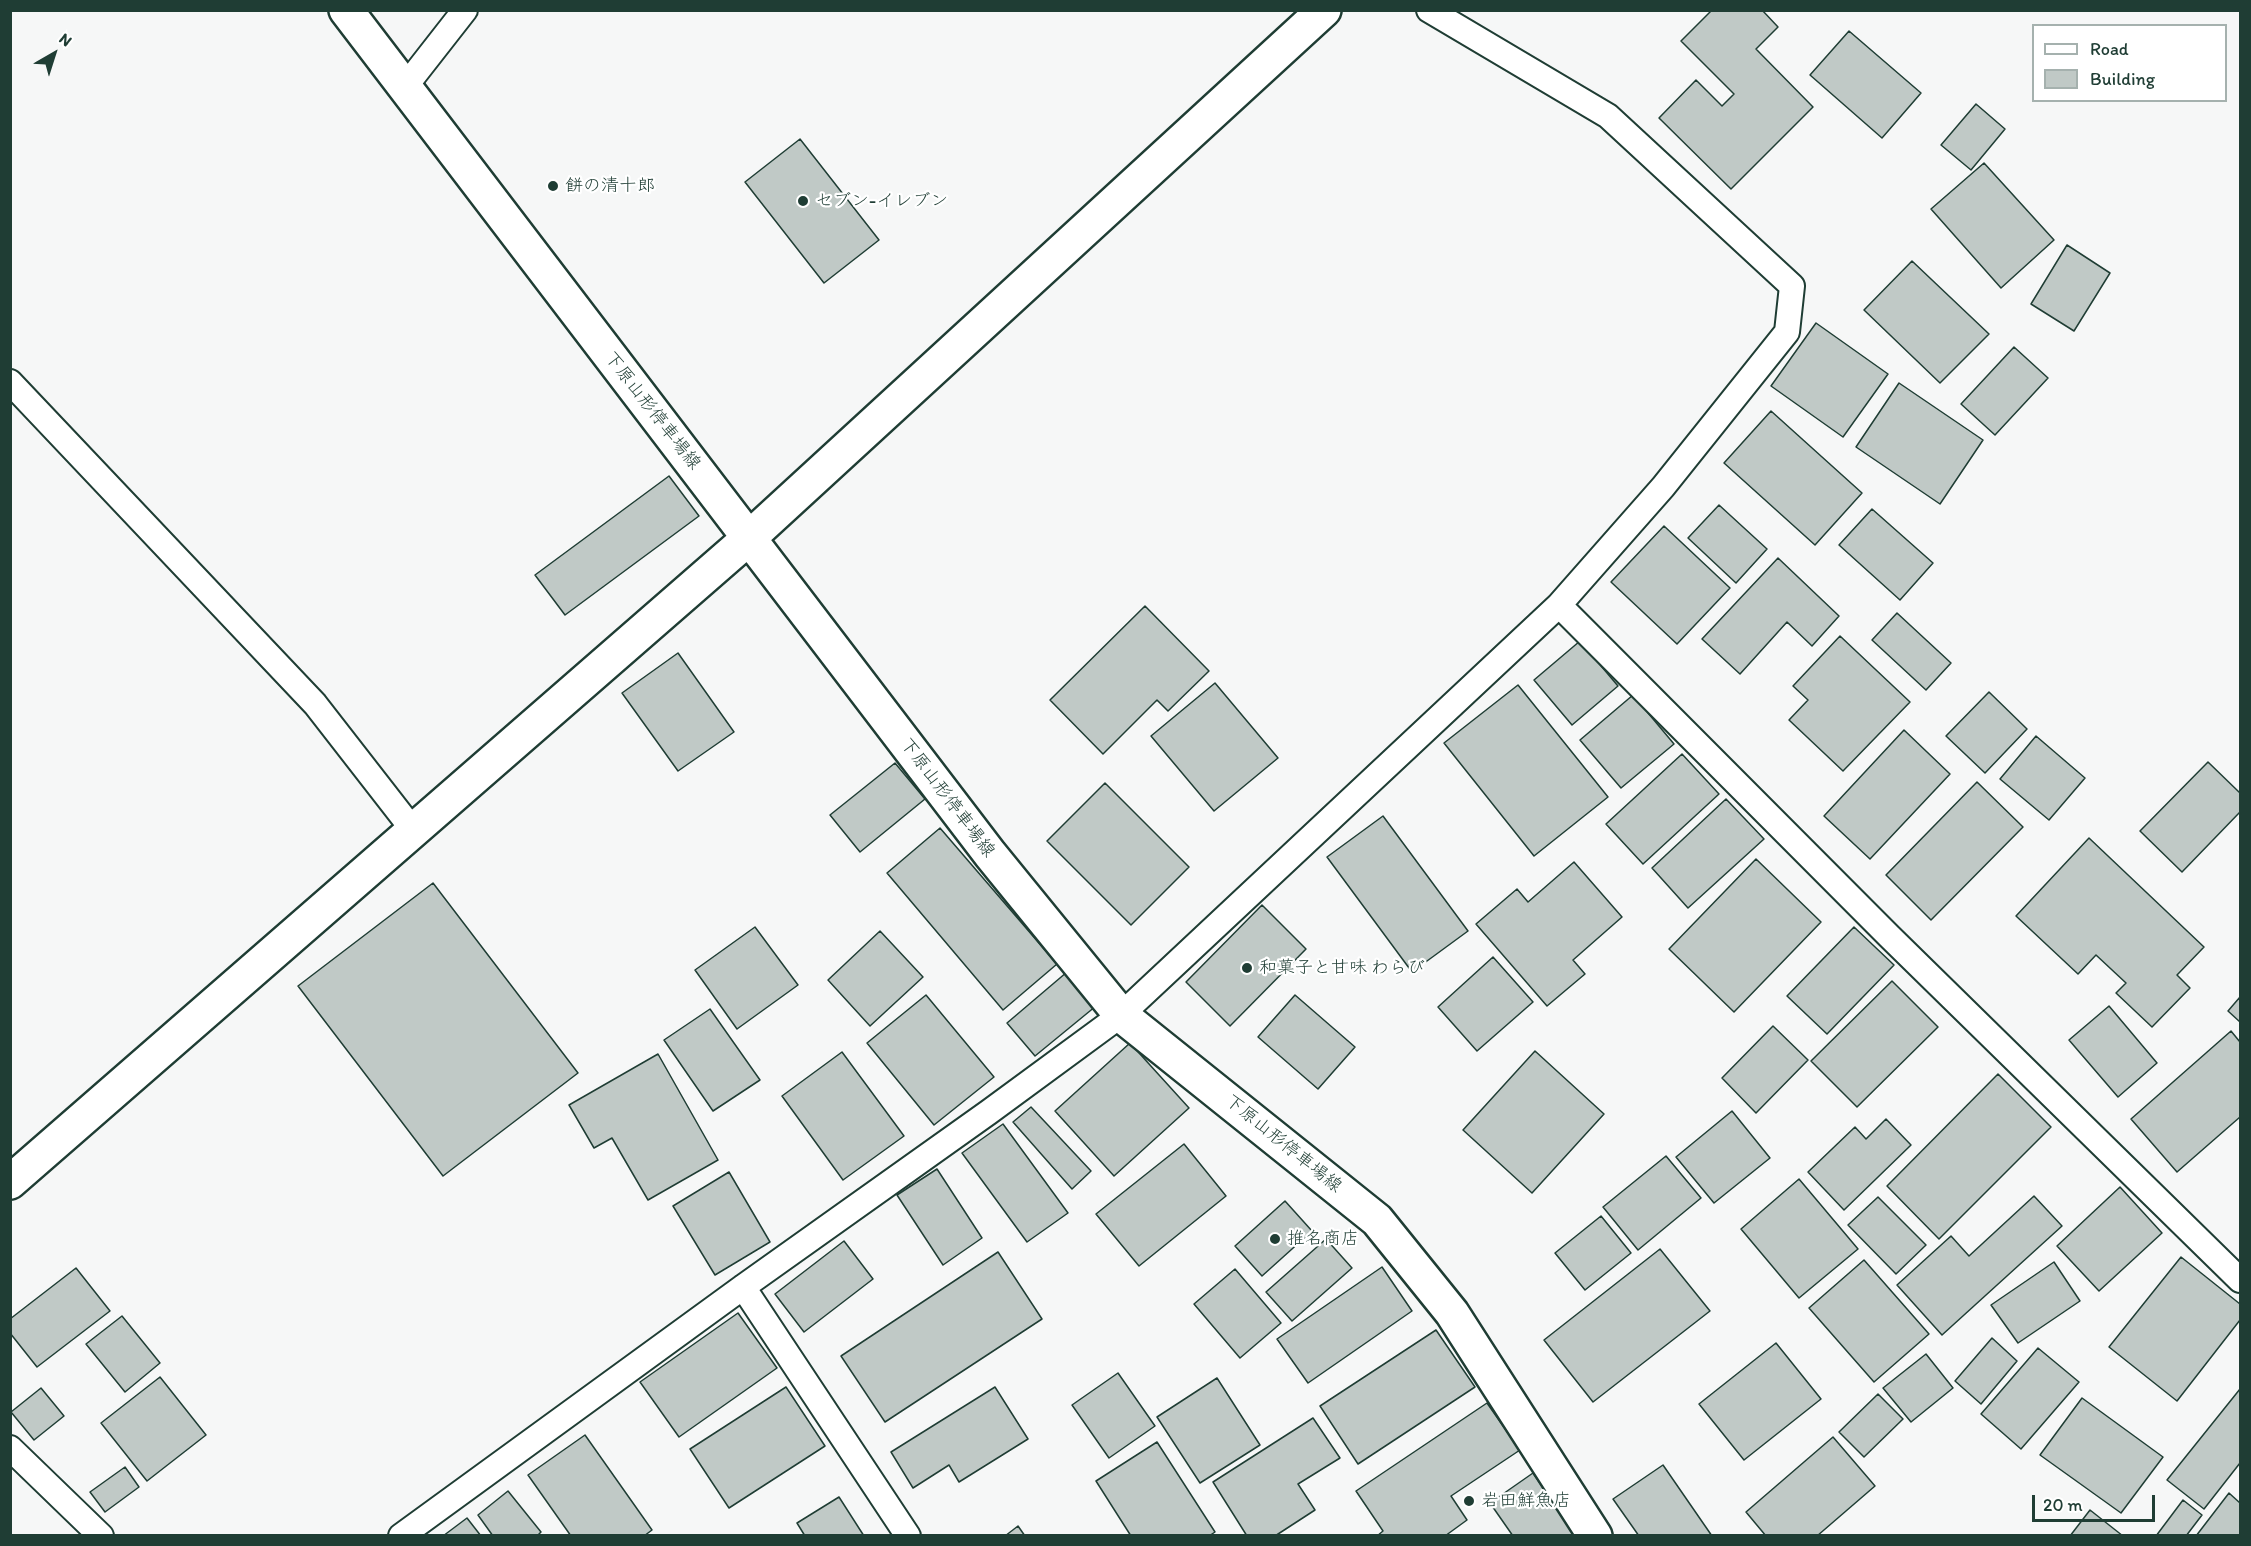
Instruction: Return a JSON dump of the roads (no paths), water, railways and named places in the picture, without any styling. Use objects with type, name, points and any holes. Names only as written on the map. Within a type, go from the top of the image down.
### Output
[{"type":"main road","name":"下原山形停車場線","points":[[346,10],[990,854],[1121,1015],[1377,1220],[1452,1313],[1595,1536]]},
{"type":"main road","points":[[10,1182],[749,538],[1324,10]]},
{"type":"lane","points":[[404,88],[465,10]]},
{"type":"lane","points":[[401,1536],[1121,1015],[1559,605],[1663,487],[1787,332],[1792,286],[1608,116],[1429,10]]},
{"type":"lane","points":[[10,382],[315,704],[413,830]]},
{"type":"lane","points":[[1559,605],[1898,945],[2241,1280]]},
{"type":"lane","points":[[743,1287],[908,1536]]},
{"type":"lane","points":[[10,1448],[101,1536]]},
{"type":"place","name":"餅の清十郎","points":[[553,186]]},
{"type":"place","name":"セブン-イレブン","points":[[803,201]]},
{"type":"place","name":"和菓子と甘味 わらび","points":[[1247,968]]},
{"type":"place","name":"推名商店","points":[[1275,1239]]},
{"type":"place","name":"岩田鮮魚店","points":[[1469,1501]]}]
